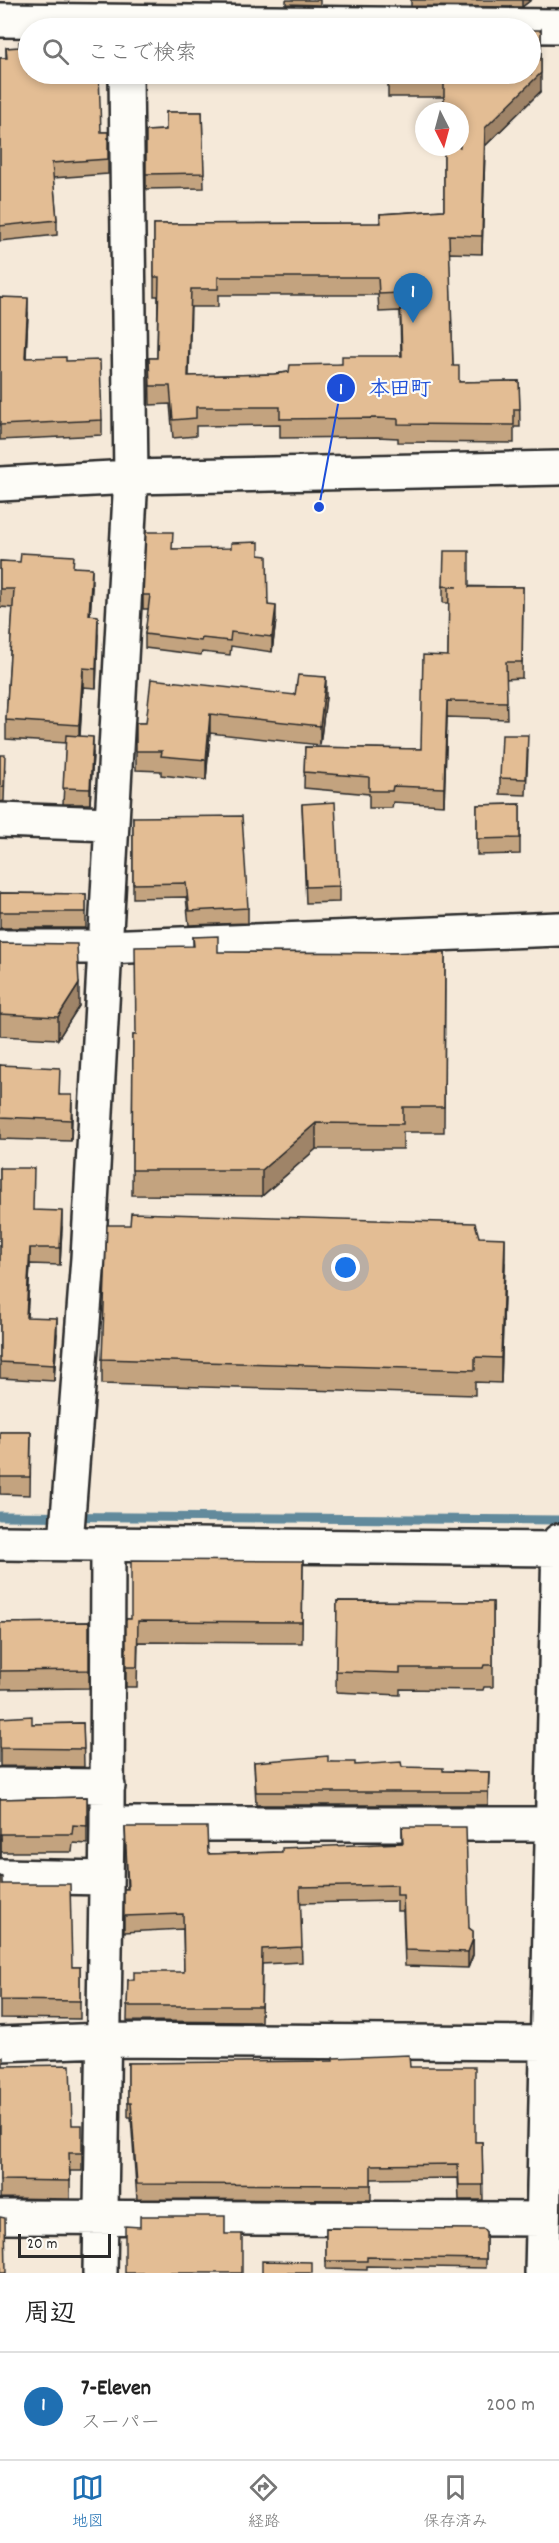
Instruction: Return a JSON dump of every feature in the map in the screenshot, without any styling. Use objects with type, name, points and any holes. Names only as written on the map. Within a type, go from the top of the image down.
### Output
[{"type":"street","points":[[84,18],[174,18]]},
{"type":"street","points":[[0,20],[18,20]]},
{"type":"street","points":[[541,26],[559,26]]},
{"type":"street","points":[[66,1543],[88,1258],[131,477],[126,84]]},
{"type":"street","points":[[0,484],[131,477],[559,468]]},
{"type":"street","points":[[0,820],[111,824]]},
{"type":"street","points":[[0,947],[104,947],[559,929]]},
{"type":"street","points":[[542,2273],[559,1541]]},
{"type":"street","points":[[0,1543],[559,1549]]},
{"type":"street","points":[[100,2273],[99,2218],[108,1786],[108,1545]]},
{"type":"street","points":[[0,1785],[108,1786]]},
{"type":"street","points":[[107,1824],[553,1824]]},
{"type":"street","points":[[0,1876],[106,1878]]},
{"type":"street","points":[[0,2044],[103,2040],[547,2043]]},
{"type":"street","points":[[0,2217],[543,2219]]},
{"type":"building","points":[[18,47],[18,84],[99,84],[101,132],[108,132],[108,159],[52,163],[57,220],[0,226],[0,58],[7,58],[6,48]]},
{"type":"building","points":[[444,84],[530,84],[485,128],[482,236],[449,235],[453,366],[459,366],[459,382],[519,381],[520,409],[514,409],[514,425],[398,424],[398,419],[377,418],[280,419],[280,407],[196,407],[196,418],[173,420],[170,386],[150,386],[149,358],[157,358],[159,277],[154,277],[154,224],[381,223],[380,214],[444,210],[444,156],[469,156],[469,102],[444,102]],"holes":[[[218,277],[378,277],[379,294],[400,293],[402,356],[342,356],[342,364],[290,365],[289,372],[274,374],[188,376],[191,289],[218,289]]]},
{"type":"building","points":[[166,112],[202,112],[204,173],[146,174],[146,131],[166,130]]},
{"type":"building","points":[[0,297],[28,298],[25,358],[66,357],[66,361],[100,360],[102,420],[0,425]]},
{"type":"building","points":[[146,532],[173,532],[172,549],[231,548],[231,543],[259,542],[259,555],[267,556],[268,605],[276,606],[272,637],[231,632],[230,641],[202,638],[201,641],[145,634],[150,595],[143,595]]},
{"type":"building","points":[[444,551],[469,551],[469,587],[523,587],[522,662],[506,662],[507,702],[447,701],[444,788],[393,786],[392,791],[369,791],[369,777],[304,772],[305,747],[421,749],[423,655],[448,656],[449,587],[457,587],[443,586]]},
{"type":"building","points":[[21,553],[74,556],[73,567],[92,568],[89,615],[98,616],[96,669],[83,668],[79,725],[6,720],[14,589],[0,589],[0,561],[20,562]]},
{"type":"building","points":[[298,675],[326,677],[320,726],[210,714],[206,760],[161,756],[162,751],[136,751],[136,723],[146,723],[151,679],[295,695]]},
{"type":"building","points":[[66,735],[93,737],[90,789],[63,788]]},
{"type":"building","points":[[502,735],[528,735],[526,779],[500,778]]},
{"type":"building","points":[[0,755],[5,755],[4,786],[0,787]]},
{"type":"building","points":[[335,802],[339,886],[306,887],[302,804]]},
{"type":"building","points":[[520,804],[520,838],[477,839],[477,805]]},
{"type":"building","points":[[242,816],[248,908],[189,911],[186,883],[133,884],[133,817]]},
{"type":"building","points":[[0,893],[86,894],[86,912],[0,912]]},
{"type":"building","points":[[218,936],[218,952],[445,953],[444,1107],[403,1107],[403,1124],[316,1123],[262,1170],[132,1170],[133,1035],[136,1035],[135,947],[194,946],[193,937]]},
{"type":"building","points":[[0,943],[77,944],[79,984],[58,1017],[0,1014]]},
{"type":"building","points":[[0,1065],[60,1068],[59,1095],[72,1095],[71,1120],[0,1117]]},
{"type":"building","points":[[0,1168],[34,1168],[33,1210],[62,1211],[60,1248],[30,1248],[26,1317],[57,1318],[54,1365],[0,1362]]},
{"type":"building","points":[[131,1213],[475,1223],[479,1237],[505,1238],[501,1358],[475,1357],[475,1370],[102,1359],[107,1225],[130,1225]]},
{"type":"building","points":[[0,1432],[31,1432],[30,1477],[0,1477]]},
{"type":"building","points":[[131,1560],[303,1561],[302,1622],[138,1621],[137,1667],[126,1667],[126,1619],[131,1619]]},
{"type":"building","points":[[337,1601],[493,1602],[493,1665],[484,1665],[483,1668],[400,1668],[400,1673],[336,1671]]},
{"type":"building","points":[[89,1622],[89,1670],[0,1671],[0,1623]]},
{"type":"building","points":[[32,1716],[32,1724],[83,1723],[84,1749],[0,1748],[0,1718]]},
{"type":"building","points":[[328,1756],[328,1762],[355,1762],[355,1765],[401,1762],[402,1767],[489,1772],[488,1792],[256,1792],[254,1762]]},
{"type":"building","points":[[87,1797],[87,1826],[73,1825],[72,1834],[1,1834],[0,1840],[0,1799]]},
{"type":"building","points":[[125,1827],[207,1827],[208,1854],[282,1852],[282,1848],[403,1843],[402,1827],[466,1827],[469,1928],[473,1931],[473,1939],[468,1952],[405,1950],[403,1895],[397,1895],[397,1885],[300,1887],[302,1947],[262,1949],[261,2006],[127,2006],[128,1980],[134,1980],[134,1972],[184,1972],[183,1914],[124,1916],[124,1889],[128,1889]]},
{"type":"building","points":[[0,1876],[2,1884],[70,1884],[72,1967],[80,1967],[80,2001],[0,2000]]},
{"type":"building","points":[[409,2055],[410,2067],[475,2067],[475,2142],[482,2142],[483,2185],[459,2185],[458,2164],[371,2165],[371,2185],[137,2184],[131,2103],[128,2103],[128,2063],[333,2061],[333,2058]]},
{"type":"building","points":[[0,2057],[3,2057],[3,2066],[70,2065],[72,2125],[82,2125],[82,2153],[69,2153],[70,2181],[0,2180]]},
{"type":"building","points":[[140,2216],[225,2216],[225,2234],[242,2234],[242,2273],[125,2273],[125,2226],[140,2227]]},
{"type":"building","points":[[0,2217],[5,2218],[6,2273],[0,2273]]},
{"type":"building","points":[[326,2228],[484,2229],[486,2259],[367,2257],[367,2261],[326,2261]]},
{"type":"building","points":[[262,2261],[312,2262],[312,2273],[262,2273]]},
{"type":"waterway","points":[[0,1516],[559,1520]]},
{"type":"place","name":"7-Eleven","points":[[413,323]]},
{"type":"place","name":"本田町","points":[[319,507]]}]
